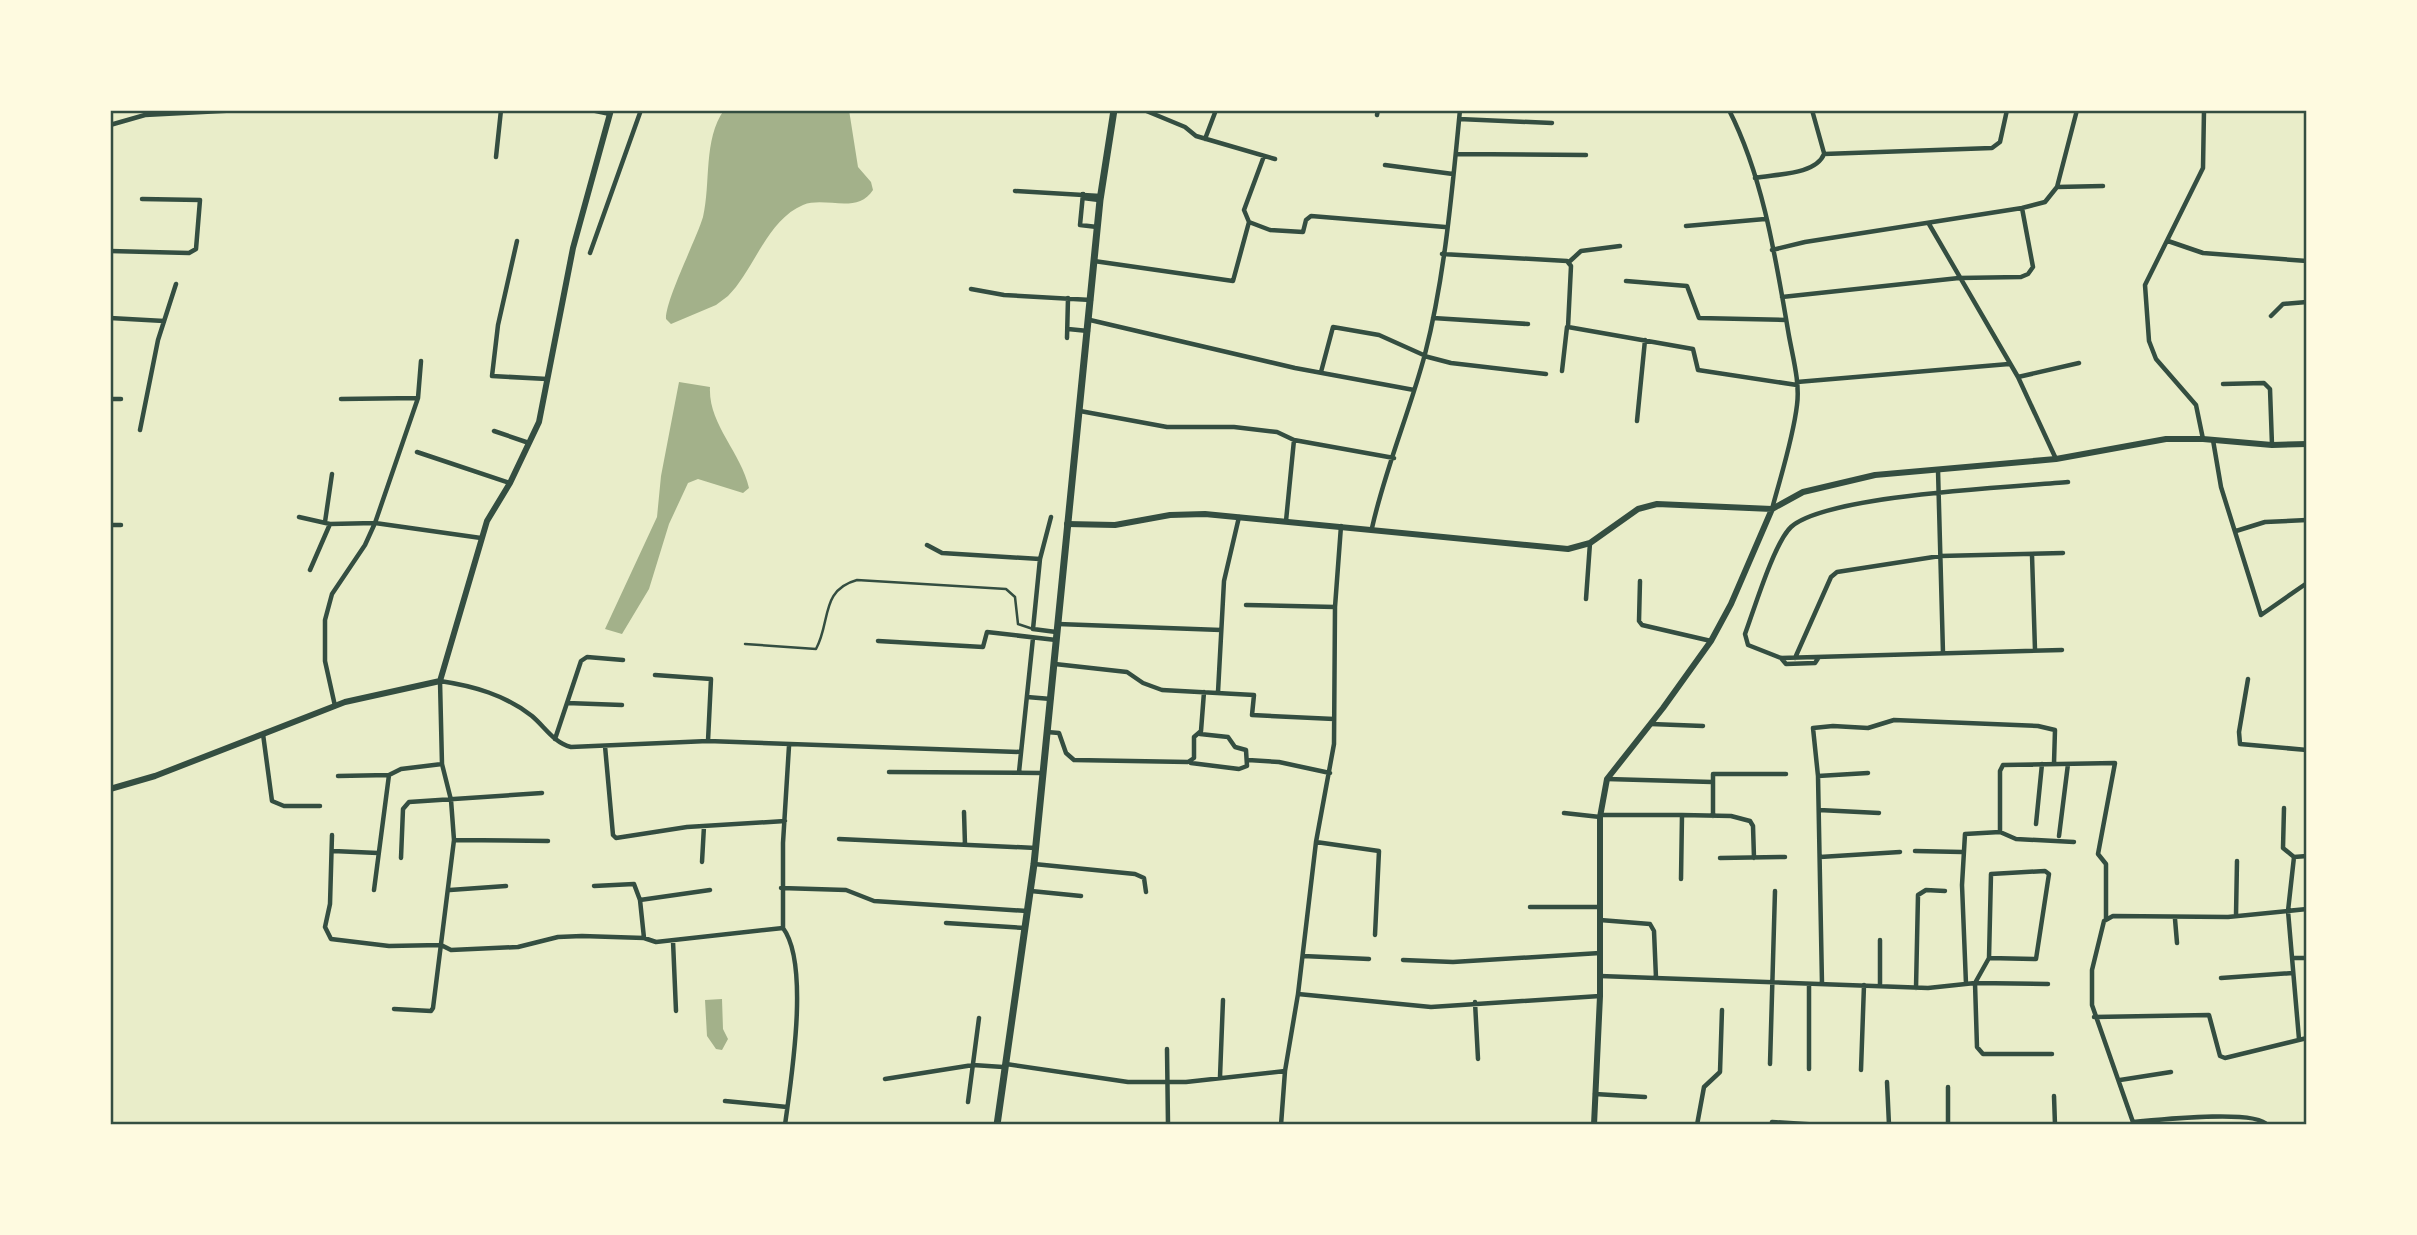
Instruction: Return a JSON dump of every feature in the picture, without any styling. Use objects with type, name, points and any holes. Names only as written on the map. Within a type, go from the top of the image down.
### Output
[{"type":"main road","points":[[996,1125],[1001,1065],[1025,910],[1031,891],[1033,848],[1047,732],[1047,699],[1055,664],[1086,331],[1090,320],[1089,300],[1098,198],[1114,110]]},
{"type":"street","points":[[110,125],[145,115],[240,110]]},
{"type":"street","points":[[496,157],[501,110]]},
{"type":"street","points":[[394,1009],[433,1010],[450,890],[454,840],[451,800],[442,764],[440,681],[481,538],[539,422],[573,248],[611,112],[591,110]]},
{"type":"street","points":[[590,253],[641,110]]},
{"type":"street","points":[[1144,110],[1205,139],[1275,159]]},
{"type":"street","points":[[1205,139],[1216,110]]},
{"type":"street","points":[[1372,528],[1382,480],[1394,458],[1433,318],[1460,110]]},
{"type":"street","points":[[1594,1125],[1600,996],[1601,816],[1606,779],[1651,724],[1711,641],[1731,604],[1772,509],[1797,405],[1797,384],[1786,320],[1765,219],[1746,144],[1730,110]]},
{"type":"street","points":[[1755,178],[1806,169],[1820,161],[1824,154],[1812,110]]},
{"type":"street","points":[[1824,154],[1992,148],[2000,142],[2007,110]]},
{"type":"street","points":[[1772,250],[1805,242],[1929,224],[2045,202],[2057,187],[2077,110]]},
{"type":"street","points":[[2203,439],[2196,405],[2156,359],[2148,341],[2145,285],[2203,168],[2204,110]]},
{"type":"street","points":[[1459,118],[1552,123]]},
{"type":"street","points":[[1456,154],[1586,155]]},
{"type":"street","points":[[1094,261],[1233,281],[1249,222],[1244,210],[1264,156]]},
{"type":"street","points":[[1385,165],[1453,174]]},
{"type":"street","points":[[2057,187],[2104,186]]},
{"type":"street","points":[[1015,191],[1098,198]]},
{"type":"street","points":[[1086,197],[1080,225],[1096,226]]},
{"type":"street","points":[[110,251],[189,253],[196,249],[200,200],[142,199]]},
{"type":"street","points":[[1782,297],[1959,278],[2028,274],[2033,267],[2022,208]]},
{"type":"street","points":[[1249,222],[1270,230],[1304,235],[1306,220],[1311,216],[1446,227]]},
{"type":"street","points":[[1686,226],[1765,219]]},
{"type":"street","points":[[1929,224],[2018,377],[2056,460]]},
{"type":"street","points":[[517,241],[498,325],[492,376],[547,379]]},
{"type":"street","points":[[2168,241],[2203,253],[2307,261]]},
{"type":"street","points":[[1562,371],[1567,326],[1569,262],[1577,252],[1620,246]]},
{"type":"street","points":[[1442,254],[1569,262]]},
{"type":"street","points":[[1626,282],[1687,286],[1699,318],[1786,320]]},
{"type":"street","points":[[140,430],[163,321],[176,284]]},
{"type":"street","points":[[971,289],[1004,295],[1089,300]]},
{"type":"street","points":[[1067,338],[1071,299]]},
{"type":"street","points":[[2271,316],[2283,304],[2307,302]]},
{"type":"street","points":[[110,318],[163,321]]},
{"type":"street","points":[[1433,318],[1528,324]]},
{"type":"street","points":[[1090,320],[1414,390]]},
{"type":"street","points":[[1567,326],[1693,349],[1698,370],[1797,384],[2009,364]]},
{"type":"street","points":[[1321,372],[1333,327],[1380,335],[1424,355],[1451,363],[1546,374]]},
{"type":"street","points":[[1069,329],[1086,331]]},
{"type":"street","points":[[1637,421],[1645,340]]},
{"type":"street","points":[[335,706],[325,661],[325,620],[332,594],[365,545],[375,523],[418,398],[421,361]]},
{"type":"street","points":[[2018,377],[2080,363]]},
{"type":"street","points":[[2223,384],[2264,383],[2270,389],[2272,445]]},
{"type":"street","points":[[341,399],[418,398]]},
{"type":"street","points":[[110,399],[121,399]]},
{"type":"street","points":[[1080,411],[1167,427],[1234,427],[1277,432],[1294,440],[1394,458]]},
{"type":"street","points":[[494,431],[530,444]]},
{"type":"street","points":[[1067,524],[1115,525],[1170,514],[1240,517],[1568,549],[1590,543],[1638,509],[1657,504],[1772,509],[1803,492],[1875,475],[2056,460],[2166,439],[2213,439],[2272,445],[2307,444]]},
{"type":"street","points":[[2213,439],[2221,487],[2261,615],[2307,583]]},
{"type":"street","points":[[1286,521],[1294,440]]},
{"type":"street","points":[[417,452],[510,483]]},
{"type":"street","points":[[1938,470],[1943,653]]},
{"type":"street","points":[[310,570],[328,523],[331,474]]},
{"type":"street","points":[[2062,650],[1781,658],[1748,645],[1745,634],[1790,527],[1810,515],[1834,507],[2068,482]]},
{"type":"street","points":[[299,517],[328,523],[375,523],[481,538]]},
{"type":"street","points":[[1051,517],[1040,559],[1033,628],[1057,632],[1221,630]]},
{"type":"street","points":[[1219,692],[1224,581],[1240,517]]},
{"type":"street","points":[[2236,531],[2265,522],[2307,520]]},
{"type":"street","points":[[110,525],[121,525]]},
{"type":"street","points":[[1281,1125],[1285,1071],[1298,994],[1316,842],[1330,773],[1334,719],[1335,607],[1341,525]]},
{"type":"street","points":[[1586,599],[1590,543]]},
{"type":"street","points":[[927,545],[942,553],[1040,559]]},
{"type":"street","points":[[1795,658],[1833,574],[1940,556],[2063,553]]},
{"type":"street","points":[[2032,555],[2035,650]]},
{"type":"street","points":[[1640,581],[1640,624],[1711,641]]},
{"type":"street","points":[[1246,605],[1335,607]]},
{"type":"street","points":[[878,641],[983,647],[987,632],[1036,638],[1057,632]]},
{"type":"street","points":[[1021,772],[1021,752],[1036,638]]},
{"type":"street","points":[[555,739],[581,661],[587,657],[623,660]]},
{"type":"street","points":[[1781,658],[1786,664],[1815,663],[1819,657]]},
{"type":"street","points":[[1055,664],[1127,672],[1143,683],[1162,690],[1254,695],[1252,716],[1334,719]]},
{"type":"street","points":[[656,675],[711,679],[708,741]]},
{"type":"street","points":[[2249,679],[2239,733],[2240,744],[2307,750]]},
{"type":"street","points":[[110,789],[155,776],[335,706],[367,696],[440,681],[472,686],[496,694],[532,716],[555,739],[570,747],[708,741],[789,746],[1021,752]]},
{"type":"street","points":[[1200,734],[1204,692]]},
{"type":"street","points":[[1030,698],[1047,699]]},
{"type":"street","points":[[568,703],[622,705]]},
{"type":"street","points":[[1822,984],[1818,776],[1813,728],[1868,728],[1894,720],[2051,729],[2057,734],[2054,763]]},
{"type":"street","points":[[1651,724],[1703,726]]},
{"type":"street","points":[[1047,732],[1059,733],[1067,755],[1076,760],[1188,762],[1239,769],[1247,766],[1248,760],[1245,750],[1235,747],[1228,737],[1200,734],[1195,737],[1194,758],[1188,762]]},
{"type":"street","points":[[263,734],[272,801],[284,806],[320,806]]},
{"type":"street","points":[[605,746],[614,837],[646,836],[704,826],[785,821]]},
{"type":"street","points":[[785,1125],[796,1036],[792,943],[783,928],[781,888],[789,746]]},
{"type":"street","points":[[1248,760],[1279,762],[1330,773]]},
{"type":"street","points":[[2000,832],[2001,767],[2054,763],[2115,763],[2098,854],[2106,863],[2106,919],[2099,937],[2090,985],[2094,1017],[2134,1123],[2213,1117],[2258,1118],[2267,1125]]},
{"type":"street","points":[[338,776],[389,775],[401,769],[442,764]]},
{"type":"street","points":[[2059,836],[2068,764]]},
{"type":"street","points":[[2036,824],[2042,765]]},
{"type":"street","points":[[889,772],[1042,773]]},
{"type":"street","points":[[1713,816],[1712,782],[1715,773],[1786,774]]},
{"type":"street","points":[[1818,776],[1868,773]]},
{"type":"street","points":[[374,890],[389,775]]},
{"type":"street","points":[[1606,779],[1712,782]]},
{"type":"street","points":[[401,858],[404,806],[409,802],[541,793]]},
{"type":"street","points":[[2284,808],[2283,848],[2294,857],[2307,856]]},
{"type":"street","points":[[1819,810],[1879,813]]},
{"type":"street","points":[[964,812],[965,845]]},
{"type":"street","points":[[1564,813],[1601,816],[1744,817],[1750,821],[1754,833],[1754,858]]},
{"type":"street","points":[[1681,879],[1682,815]]},
{"type":"street","points":[[702,862],[704,826]]},
{"type":"street","points":[[1966,984],[1962,852],[1967,833],[2000,832],[2016,839],[2074,842]]},
{"type":"street","points":[[332,835],[330,904],[325,927],[331,939],[389,946],[441,945],[451,950],[518,947],[558,937],[644,938],[656,942],[783,928]]},
{"type":"street","points":[[839,839],[1033,848]]},
{"type":"street","points":[[454,840],[548,841]]},
{"type":"street","points":[[1316,842],[1379,851],[1375,935]]},
{"type":"street","points":[[333,850],[378,853]]},
{"type":"street","points":[[1915,851],[1962,852]]},
{"type":"street","points":[[1820,857],[1900,852]]},
{"type":"street","points":[[1720,858],[1785,857]]},
{"type":"street","points":[[2294,857],[2288,911],[2299,1039]]},
{"type":"street","points":[[2236,915],[2237,861]]},
{"type":"street","points":[[1034,864],[1135,874],[1144,878],[1146,892]]},
{"type":"street","points":[[1989,958],[2031,959],[2038,955],[2050,878],[2045,871],[2000,871],[1991,874],[1989,958],[1975,983],[1980,1053],[2052,1054]]},
{"type":"street","points":[[594,886],[632,883],[640,900],[644,938]]},
{"type":"street","points":[[450,890],[506,886]]},
{"type":"street","points":[[781,888],[846,890],[874,901],[1025,910]]},
{"type":"street","points":[[640,900],[710,890]]},
{"type":"street","points":[[1916,988],[1918,895],[1926,890],[1945,891]]},
{"type":"street","points":[[1031,891],[1081,896]]},
{"type":"street","points":[[1770,1065],[1775,891]]},
{"type":"street","points":[[1530,907],[1600,907]]},
{"type":"street","points":[[2106,919],[2175,919],[2307,909]]},
{"type":"street","points":[[2175,919],[2177,943]]},
{"type":"street","points":[[1600,920],[1638,922],[1653,927],[1656,978]]},
{"type":"street","points":[[946,923],[1022,928]]},
{"type":"street","points":[[1880,940],[1880,986]]},
{"type":"street","points":[[673,941],[676,1011]]},
{"type":"street","points":[[1403,960],[1453,962],[1600,953]]},
{"type":"street","points":[[1303,956],[1369,959]]},
{"type":"street","points":[[2292,958],[2307,958]]},
{"type":"street","points":[[2221,978],[2293,973]]},
{"type":"street","points":[[1600,976],[1916,988],[1975,983],[2048,984]]},
{"type":"street","points":[[1809,984],[1809,1069]]},
{"type":"street","points":[[1861,1070],[1864,985]]},
{"type":"street","points":[[1298,994],[1431,1007],[1475,1002],[1600,996]]},
{"type":"street","points":[[1220,1077],[1223,1000]]},
{"type":"street","points":[[1475,1002],[1478,1059]]},
{"type":"street","points":[[1697,1125],[1704,1087],[1720,1072],[1723,1010]]},
{"type":"street","points":[[2094,1017],[2209,1015],[2220,1056],[2225,1058],[2307,1038]]},
{"type":"street","points":[[968,1102],[979,1018]]},
{"type":"street","points":[[1167,1049],[1168,1125]]},
{"type":"street","points":[[885,1079],[974,1065],[1001,1065],[1128,1082],[1166,1082],[1285,1071]]},
{"type":"street","points":[[2120,1080],[2171,1072]]},
{"type":"street","points":[[1887,1082],[1889,1125]]},
{"type":"street","points":[[1948,1087],[1948,1125]]},
{"type":"street","points":[[1595,1094],[1644,1097]]},
{"type":"street","points":[[2054,1096],[2055,1125]]},
{"type":"street","points":[[725,1101],[788,1107]]},
{"type":"street","points":[[1772,1122],[1821,1125]]},
{"type":"lane","points":[[745,644],[816,649],[831,596],[841,587],[857,580],[1006,589],[1015,597],[1018,624],[1033,628]]},
{"type":"shaded area","points":[[724,110],[849,110],[858,167],[871,182],[873,190],[859,202],[812,203],[791,212],[770,234],[728,296],[716,305],[671,324],[666,319],[667,310],[703,217],[710,148],[717,122]]},
{"type":"shaded area","points":[[679,382],[710,387],[719,426],[739,462],[749,488],[743,493],[698,479],[688,483],[669,524],[649,589],[622,634],[605,629],[657,517],[661,476]]},
{"type":"shaded area","points":[[722,999],[723,1029],[728,1039],[722,1050],[716,1049],[707,1036],[705,1000]]}]
